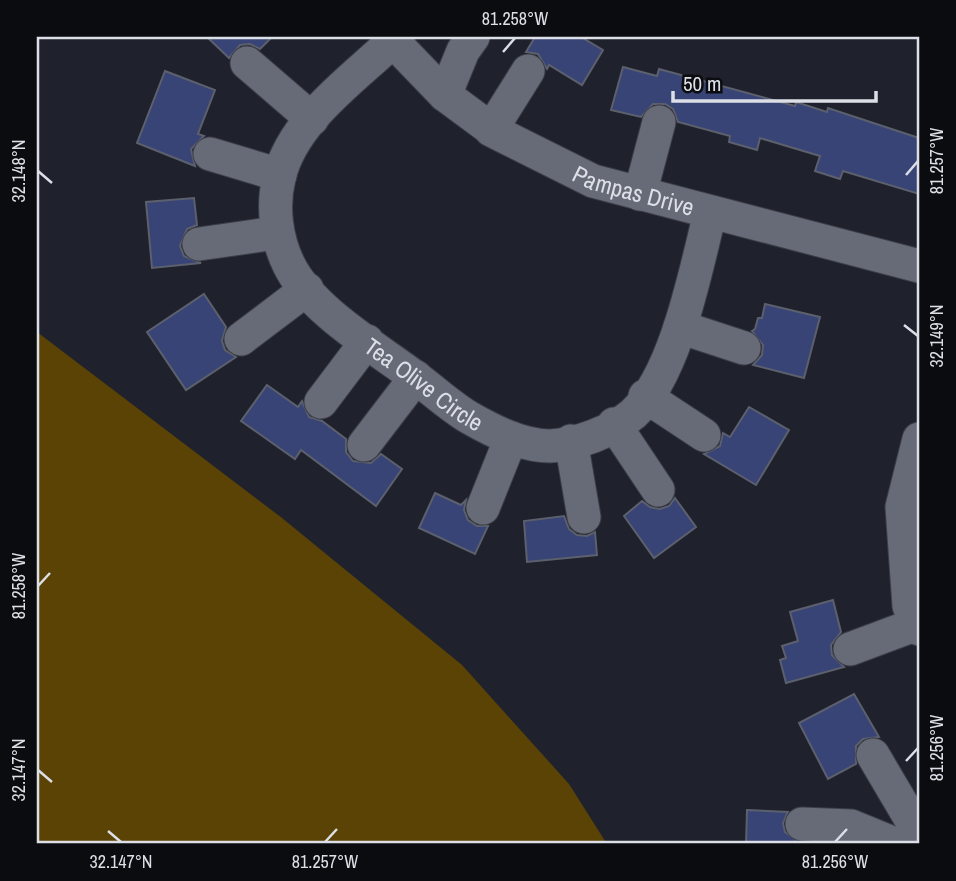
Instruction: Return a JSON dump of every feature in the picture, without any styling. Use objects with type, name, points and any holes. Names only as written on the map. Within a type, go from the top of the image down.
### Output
[{"type":"street","points":[[445,95],[463,51],[474,37]]},
{"type":"street","name":"Pampas Drive","points":[[391,39],[445,95],[492,130],[569,171],[593,181],[640,194],[919,266]]},
{"type":"street","name":"Tea Olive Circle","points":[[391,39],[312,120],[289,149],[280,175],[276,233],[290,267],[320,305],[468,417],[511,438],[550,446],[593,437],[633,413],[662,373],[680,327],[710,213]]},
{"type":"street","points":[[247,63],[312,120]]},
{"type":"street","points":[[492,130],[528,71]]},
{"type":"street","points":[[640,194],[659,122]]},
{"type":"street","points":[[210,154],[280,175]]},
{"type":"street","points":[[199,244],[276,233]]},
{"type":"street","points":[[241,339],[307,289]]},
{"type":"street","points":[[680,327],[744,348]]},
{"type":"street","points":[[321,402],[367,341]]},
{"type":"street","points":[[365,445],[416,377]]},
{"type":"street","points":[[645,397],[704,435]]},
{"type":"street","points":[[614,425],[658,490]]},
{"type":"street","points":[[483,508],[511,438]]},
{"type":"street","points":[[850,649],[918,627],[909,606],[912,542],[902,508],[913,486],[919,439]]},
{"type":"street","points":[[571,441],[584,517]]},
{"type":"street","points":[[873,755],[914,839]]},
{"type":"street","points":[[802,824],[851,826],[914,839]]},
{"type":"shaded area","points":[[37,332],[282,518],[462,665],[569,784],[607,844],[37,844]]},
{"type":"building","points":[[207,37],[272,37],[260,49],[250,44],[240,45],[229,58]]},
{"type":"building","points":[[535,37],[581,37],[603,50],[582,85],[549,65],[547,69],[538,54],[526,52]]},
{"type":"building","points":[[623,67],[657,76],[659,69],[795,106],[796,102],[827,112],[828,108],[919,138],[919,194],[843,171],[840,179],[815,171],[820,156],[760,138],[757,150],[729,142],[730,136],[678,122],[673,109],[665,104],[653,104],[641,117],[611,110]]},
{"type":"building","points":[[165,71],[215,90],[198,134],[204,136],[191,149],[195,166],[137,143]]},
{"type":"building","points":[[194,198],[197,225],[187,229],[180,246],[184,256],[201,263],[152,268],[146,202]]},
{"type":"building","points":[[204,294],[226,327],[222,341],[225,350],[236,357],[186,390],[147,332]]},
{"type":"building","points":[[765,304],[820,317],[804,378],[753,365],[762,355],[763,345],[752,331],[758,318],[762,318]]},
{"type":"building","points":[[267,385],[298,407],[302,401],[309,417],[322,421],[346,439],[346,452],[353,461],[371,463],[381,454],[402,469],[376,506],[301,450],[295,459],[241,421]]},
{"type":"building","points":[[749,407],[789,430],[756,485],[704,454],[720,446],[723,433],[730,437]]},
{"type":"building","points":[[435,493],[461,505],[466,500],[464,510],[468,520],[477,526],[488,526],[475,554],[419,528]]},
{"type":"building","points":[[675,498],[696,527],[654,558],[624,516],[642,501],[650,507],[660,509],[669,506]]},
{"type":"building","points":[[564,516],[569,529],[577,535],[587,536],[595,532],[597,555],[527,562],[524,521]]},
{"type":"building","points":[[833,600],[841,632],[831,645],[832,655],[844,667],[786,683],[780,660],[786,658],[782,646],[798,641],[790,612]]},
{"type":"building","points":[[854,694],[879,737],[863,739],[856,746],[856,764],[828,779],[799,723]]},
{"type":"building","points":[[747,810],[788,812],[783,823],[785,832],[801,844],[746,844]]}]
